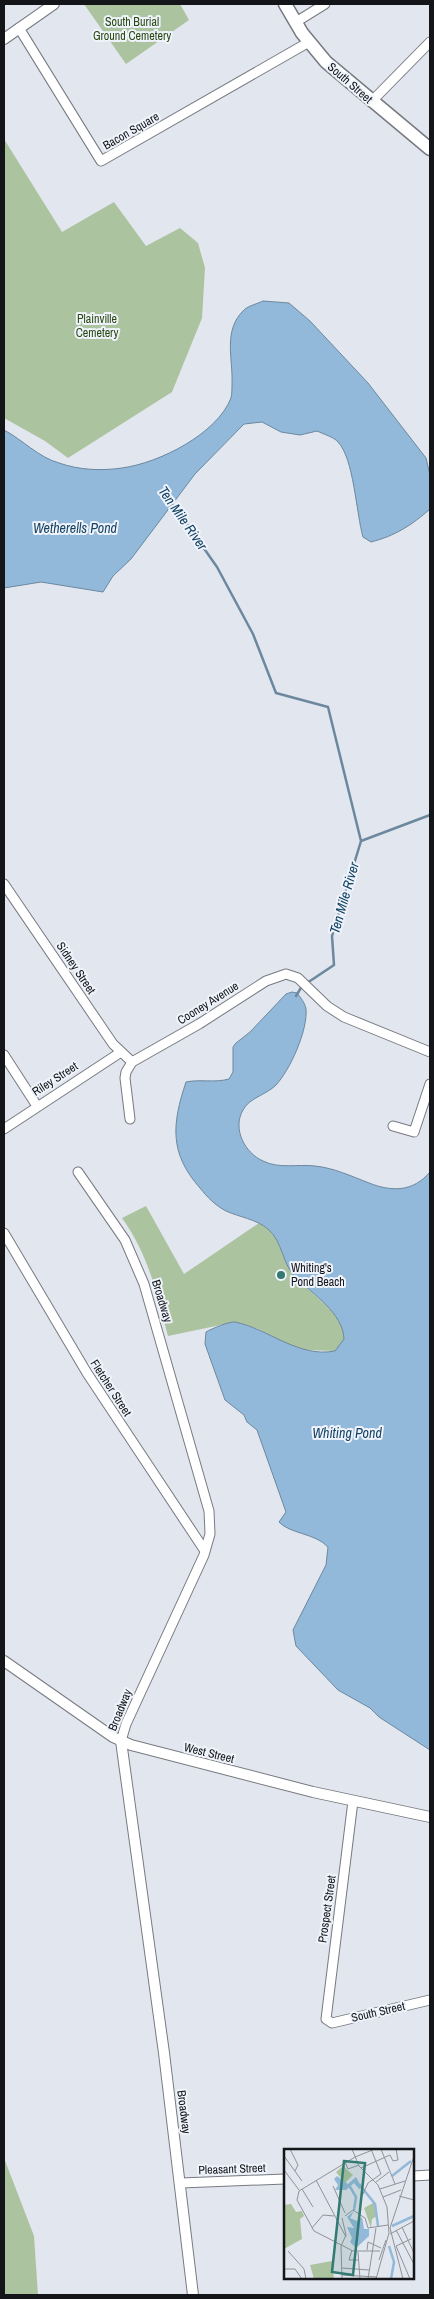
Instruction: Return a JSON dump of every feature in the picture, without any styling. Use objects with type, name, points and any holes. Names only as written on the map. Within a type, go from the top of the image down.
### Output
[{"type":"main road","name":"South Street","points":[[285,4],[309,42],[326,62],[430,149]]},
{"type":"street","points":[[4,39],[54,4]]},
{"type":"street","points":[[296,22],[325,4]]},
{"type":"street","name":"Bacon Square","points":[[19,28],[101,161],[309,42]]},
{"type":"street","points":[[372,102],[430,42]]},
{"type":"street","name":"Sidney Street","points":[[4,884],[87,1006],[121,1052],[132,1062]]},
{"type":"street","name":"Cooney Avenue","points":[[132,1062],[274,977],[286,974],[293,975],[305,983],[327,1006],[344,1017],[430,1052]]},
{"type":"street","name":"Riley Street","points":[[4,1129],[121,1052]]},
{"type":"street","points":[[4,1055],[37,1106]]},
{"type":"street","points":[[130,1120],[125,1078],[132,1062]]},
{"type":"street","points":[[393,1126],[414,1132],[430,1084]]},
{"type":"street","name":"Broadway","points":[[78,1172],[125,1240],[144,1284],[209,1511],[210,1534],[205,1551],[126,1724],[121,1741],[181,2183],[193,2295]]},
{"type":"street","name":"Fletcher Street","points":[[4,1233],[87,1373],[205,1551]]},
{"type":"street","name":"West Street","points":[[4,1662],[121,1741],[169,1756],[353,1801],[430,1816]]},
{"type":"street","name":"Prospect Street","points":[[327,2020],[330,1973],[337,1937],[353,1801]]},
{"type":"street","name":"South Street","points":[[327,2020],[332,2023],[430,2000]]},
{"type":"street","points":[[414,2176],[430,2175]]},
{"type":"street","name":"Pleasant Street","points":[[181,2183],[284,2179]]},
{"type":"green space","name":"South Burial Ground Cemetery","points":[[84,4],[180,4],[189,20],[126,64]]},
{"type":"green space","name":"Plainville Cemetery","points":[[4,139],[62,232],[114,202],[146,246],[180,228],[198,243],[205,268],[202,318],[172,392],[68,458],[45,441],[4,418]]},
{"type":"green space","points":[[146,1206],[184,1274],[259,1223],[267,1228],[277,1240],[295,1276],[339,1320],[345,1339],[335,1351],[305,1350],[283,1343],[258,1329],[235,1322],[168,1336],[151,1274],[139,1246],[122,1218]]},
{"type":"green space","points":[[4,2158],[34,2236],[38,2295],[4,2295]]},
{"type":"water","name":"Wetherells Pond","points":[[263,301],[289,303],[310,321],[368,383],[426,458],[430,475],[430,509],[403,529],[388,537],[371,542],[363,537],[348,460],[336,440],[317,431],[300,435],[281,432],[262,422],[244,424],[195,474],[131,559],[113,576],[103,592],[41,582],[4,588],[4,430],[37,453],[51,460],[82,468],[98,470],[122,468],[153,460],[169,453],[200,435],[224,411],[232,395],[230,346],[233,327],[245,309]]},
{"type":"water","name":"Whiting Pond","points":[[297,993],[306,1009],[304,1028],[292,1060],[276,1085],[249,1102],[243,1110],[239,1125],[242,1140],[246,1146],[263,1161],[275,1165],[322,1167],[336,1170],[386,1188],[409,1187],[423,1179],[430,1172],[430,1750],[379,1717],[370,1708],[338,1690],[296,1646],[293,1630],[326,1565],[328,1547],[323,1542],[289,1529],[279,1522],[286,1512],[257,1430],[247,1422],[244,1415],[225,1400],[205,1344],[206,1332],[233,1322],[260,1330],[296,1347],[321,1352],[335,1351],[344,1339],[342,1330],[333,1312],[291,1272],[273,1234],[258,1223],[222,1209],[203,1191],[183,1163],[176,1138],[178,1111],[186,1082],[229,1079],[233,1072],[233,1047],[286,994]]},
{"type":"waterway","name":"Ten Mile River","points":[[170,500],[217,567],[253,634],[276,693],[328,707],[361,841],[332,936],[334,965],[307,983]]},
{"type":"waterway","points":[[361,841],[430,815]]},
{"type":"waterway","name":"Ten Mile River","points":[[296,996],[302,986]]},
{"type":"place","name":"Whiting's Pond Beach","points":[[281,1275]]}]
